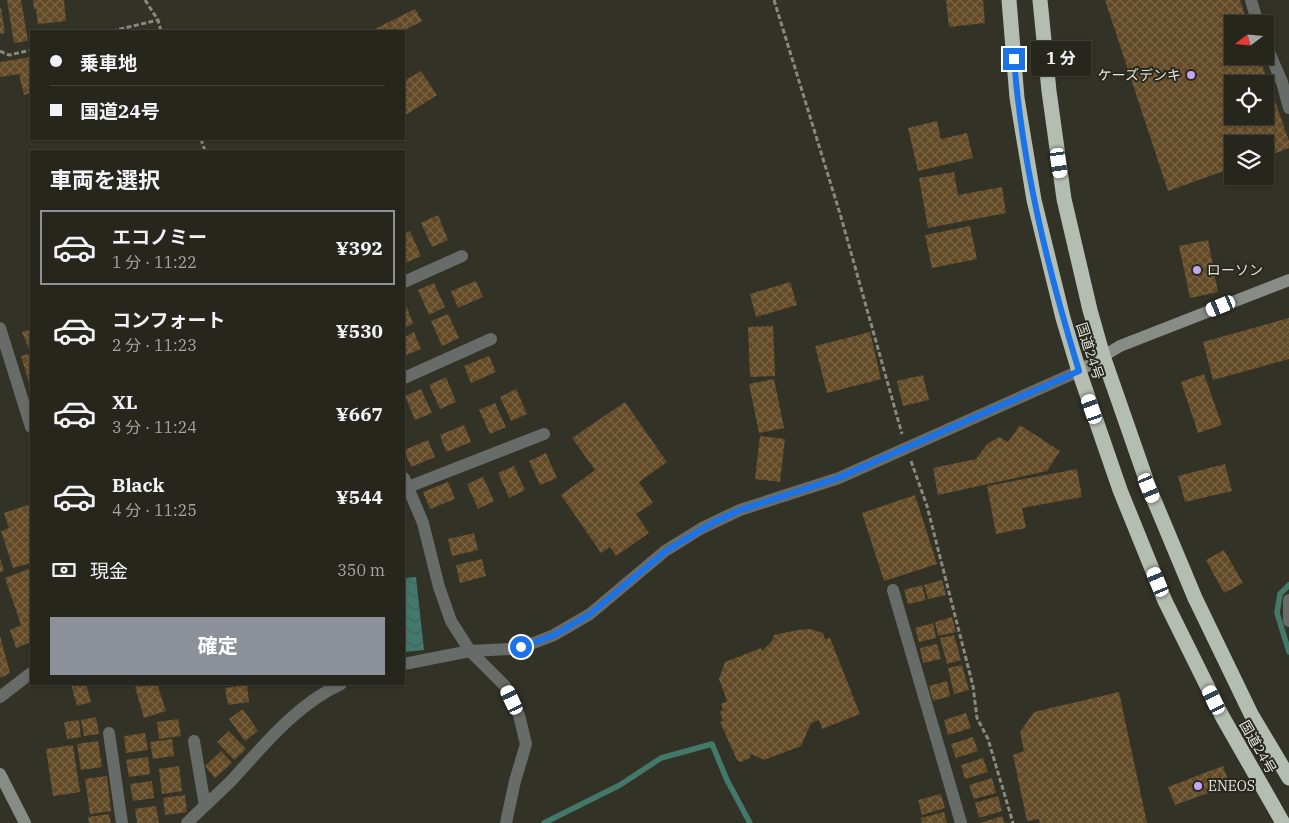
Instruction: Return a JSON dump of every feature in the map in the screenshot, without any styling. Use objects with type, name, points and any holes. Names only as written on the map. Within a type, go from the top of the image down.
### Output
[{"type":"highway","name":"国道24号","points":[[1009,0],[1017,98],[1034,200],[1063,318],[1079,371],[1120,490],[1165,601],[1222,716],[1283,823]]},
{"type":"highway","name":"国道24号","points":[[1040,0],[1049,92],[1064,199],[1090,310],[1104,356],[1149,488],[1195,598],[1251,714],[1289,778]]},
{"type":"street","points":[[1252,0],[1256,15]]},
{"type":"street","points":[[1274,63],[1282,82],[1289,108]]},
{"type":"street","points":[[405,282],[462,256]]},
{"type":"street","points":[[405,664],[470,651],[511,649],[554,635],[590,614],[666,551],[702,528],[740,510],[838,478],[1079,371],[1120,346],[1289,280]]},
{"type":"street","points":[[0,328],[28,408],[30,421]]},
{"type":"street","points":[[405,378],[491,339]]},
{"type":"street","points":[[506,823],[515,781],[526,744],[519,715],[505,686],[470,651],[451,621],[438,587],[423,523],[406,483],[544,434]]},
{"type":"street","points":[[893,590],[961,823]]},
{"type":"street","points":[[1289,600],[1289,621]]},
{"type":"street","points":[[0,697],[30,674]]},
{"type":"street","points":[[188,823],[215,798],[287,720],[330,689],[339,685]]},
{"type":"street","points":[[109,733],[122,823]]},
{"type":"street","points":[[194,741],[205,806]]},
{"type":"street","points":[[0,774],[25,823]]},
{"type":"path","points":[[145,0],[158,20],[162,30]]},
{"type":"path","points":[[774,0],[841,217],[906,449],[928,506],[973,686],[977,718],[988,739],[1013,823]]},
{"type":"path","points":[[116,30],[158,20]]},
{"type":"path","points":[[0,51],[9,55],[30,50]]},
{"type":"water","points":[[416,577],[424,650],[405,652],[405,578]]},
{"type":"building","points":[[7,0],[21,0],[28,41],[14,43]]},
{"type":"building","points":[[33,0],[64,0],[66,21],[38,24]]},
{"type":"building","points":[[946,0],[983,0],[985,23],[949,27]]},
{"type":"building","points":[[1105,0],[1240,0],[1245,15],[1224,15],[1224,65],[1262,65],[1266,75],[1224,75],[1224,125],[1274,125],[1274,98],[1289,141],[1289,148],[1274,154],[1274,135],[1224,135],[1224,171],[1168,191]]},
{"type":"building","points":[[0,9],[5,33],[0,34]]},
{"type":"building","points":[[415,9],[422,21],[405,30],[373,30]]},
{"type":"building","points":[[30,57],[30,93],[24,95],[19,74],[0,77],[0,62]]},
{"type":"building","points":[[421,71],[437,95],[405,115],[405,80]]},
{"type":"building","points":[[937,121],[941,139],[967,133],[973,158],[918,171],[908,128]]},
{"type":"building","points":[[954,172],[958,195],[1002,187],[1006,213],[928,228],[919,178]]},
{"type":"building","points":[[438,215],[448,240],[432,247],[421,223]]},
{"type":"building","points":[[970,226],[977,259],[932,268],[925,235]]},
{"type":"building","points":[[410,231],[421,256],[405,263],[405,234]]},
{"type":"building","points":[[1208,240],[1218,292],[1190,298],[1179,246]]},
{"type":"building","points":[[476,281],[483,297],[458,308],[451,291]]},
{"type":"building","points":[[790,282],[797,305],[756,317],[750,294]]},
{"type":"building","points":[[434,283],[445,307],[429,315],[418,290]]},
{"type":"building","points":[[407,307],[413,324],[405,328],[405,308]]},
{"type":"building","points":[[448,314],[459,338],[442,346],[431,321]]},
{"type":"building","points":[[1289,318],[1289,359],[1213,380],[1203,342]]},
{"type":"building","points":[[773,326],[775,376],[750,377],[748,327]]},
{"type":"building","points":[[30,329],[30,352],[22,332]]},
{"type":"building","points":[[414,332],[421,349],[405,356],[405,336]]},
{"type":"building","points":[[870,332],[881,379],[827,393],[815,346]]},
{"type":"building","points":[[29,354],[30,357],[30,386],[21,356]]},
{"type":"building","points":[[489,356],[496,372],[471,383],[464,366]]},
{"type":"building","points":[[1204,374],[1222,425],[1198,433],[1181,382]]},
{"type":"building","points":[[923,375],[929,400],[903,406],[897,381]]},
{"type":"building","points":[[446,377],[456,402],[440,409],[429,385]]},
{"type":"building","points":[[774,379],[784,428],[759,433],[749,384]]},
{"type":"building","points":[[421,389],[432,413],[415,420],[405,396]]},
{"type":"building","points":[[516,389],[527,414],[511,421],[500,397]]},
{"type":"building","points":[[625,402],[667,462],[639,482],[653,503],[636,514],[649,533],[616,556],[610,547],[601,553],[561,495],[595,470],[572,438]]},
{"type":"building","points":[[495,403],[506,427],[490,434],[479,410]]},
{"type":"building","points":[[464,425],[471,442],[446,452],[440,435]]},
{"type":"building","points":[[1020,425],[1060,451],[1047,471],[938,495],[933,468],[976,459],[987,444],[999,437],[1008,442]]},
{"type":"building","points":[[760,436],[785,439],[780,482],[755,479]]},
{"type":"building","points":[[428,440],[435,457],[411,467],[405,450]]},
{"type":"building","points":[[546,453],[557,478],[540,485],[529,461]]},
{"type":"building","points":[[1225,464],[1232,491],[1185,502],[1178,476]]},
{"type":"building","points":[[514,466],[525,490],[509,498],[498,473]]},
{"type":"building","points":[[1077,469],[1082,497],[1022,508],[1026,528],[996,534],[987,486]]},
{"type":"building","points":[[483,477],[494,501],[478,509],[467,484]]},
{"type":"building","points":[[448,482],[455,499],[430,509],[423,492]]},
{"type":"building","points":[[915,495],[937,564],[884,581],[862,513]]},
{"type":"building","points":[[30,504],[30,563],[13,568],[1,531],[9,528],[4,513]]},
{"type":"building","points":[[474,533],[478,550],[452,556],[448,539]]},
{"type":"building","points":[[1224,550],[1243,583],[1224,593],[1206,560]]},
{"type":"building","points":[[0,558],[4,571],[0,572]]},
{"type":"building","points":[[482,559],[486,576],[460,583],[456,565]]},
{"type":"building","points":[[30,568],[30,642],[16,648],[10,630],[21,625],[5,578]]},
{"type":"building","points":[[942,580],[946,595],[928,599],[924,585]]},
{"type":"building","points":[[922,585],[926,600],[908,604],[904,590]]},
{"type":"building","points":[[952,617],[956,632],[938,636],[935,622]]},
{"type":"building","points":[[933,623],[936,638],[919,642],[915,628]]},
{"type":"building","points":[[810,629],[823,633],[825,639],[830,638],[860,714],[822,729],[819,720],[811,723],[801,746],[764,760],[751,754],[750,758],[741,762],[737,760],[720,722],[723,721],[720,712],[723,710],[721,704],[727,701],[719,679],[725,662],[761,648],[762,651],[772,641],[774,635]]},
{"type":"building","points":[[954,635],[961,660],[947,664],[940,638]]},
{"type":"building","points":[[0,636],[10,673],[0,678]]},
{"type":"building","points":[[937,644],[941,659],[923,663],[920,648]]},
{"type":"building","points":[[962,665],[969,690],[954,694],[948,668]]},
{"type":"building","points":[[947,681],[950,696],[933,701],[929,686]]},
{"type":"building","points":[[71,685],[86,685],[91,702],[77,706]]},
{"type":"building","points":[[157,685],[166,711],[144,718],[135,687]]},
{"type":"building","points":[[247,685],[249,702],[228,705],[225,688]]},
{"type":"building","points":[[1119,692],[1147,823],[1040,823],[1039,819],[1027,821],[1013,755],[1024,751],[1020,732],[1034,712]]},
{"type":"building","points":[[243,709],[258,731],[245,741],[229,719]]},
{"type":"building","points":[[966,713],[971,728],[948,735],[944,720]]},
{"type":"building","points":[[96,717],[99,734],[84,736],[81,720]]},
{"type":"building","points":[[178,719],[181,736],[159,739],[157,722]]},
{"type":"building","points":[[79,720],[81,737],[67,739],[64,722]]},
{"type":"building","points":[[229,731],[246,749],[234,760],[217,742]]},
{"type":"building","points":[[145,733],[148,750],[126,753],[124,736]]},
{"type":"building","points":[[973,737],[978,751],[956,758],[951,744]]},
{"type":"building","points":[[172,739],[174,756],[153,759],[150,742]]},
{"type":"building","points":[[98,741],[102,767],[81,770],[77,744]]},
{"type":"building","points":[[73,745],[80,792],[53,796],[46,749]]},
{"type":"building","points":[[221,751],[232,763],[215,778],[205,766]]},
{"type":"building","points":[[148,757],[150,774],[129,777],[126,760]]},
{"type":"building","points":[[983,758],[988,772],[965,779],[961,765]]},
{"type":"building","points":[[179,766],[182,791],[162,794],[159,769]]},
{"type":"building","points":[[1223,766],[1230,785],[1175,805],[1168,787]]},
{"type":"building","points":[[107,776],[111,811],[90,814],[85,779]]},
{"type":"building","points":[[992,778],[996,793],[974,799],[969,785]]},
{"type":"building","points":[[152,781],[154,798],[133,801],[130,784]]},
{"type":"building","points":[[941,794],[945,808],[922,815],[918,800]]},
{"type":"building","points":[[185,795],[187,812],[165,815],[163,798]]},
{"type":"building","points":[[998,796],[1002,811],[979,818],[975,803]]},
{"type":"building","points":[[156,806],[159,823],[137,823],[135,809]]},
{"type":"building","points":[[944,812],[947,823],[922,823],[921,818]]},
{"type":"building","points":[[109,814],[111,823],[89,823],[88,817]]},
{"type":"building","points":[[1002,816],[1005,823],[980,823]]},
{"type":"waterway","points":[[1289,585],[1280,594],[1277,613],[1289,652]]},
{"type":"waterway","points":[[544,823],[620,785],[661,758],[712,744],[727,780],[750,823]]},
{"type":"place","name":"ケーズデンキ","points":[[1191,75]]},
{"type":"place","name":"ローソン","points":[[1197,270]]},
{"type":"place","name":"ENEOS","points":[[1198,786]]},
{"type":"route","points":[[521,647],[554,635],[590,614],[666,551],[714,522],[740,510],[838,478],[1079,371],[1063,318],[1034,200],[1017,98],[1014,59]]}]
